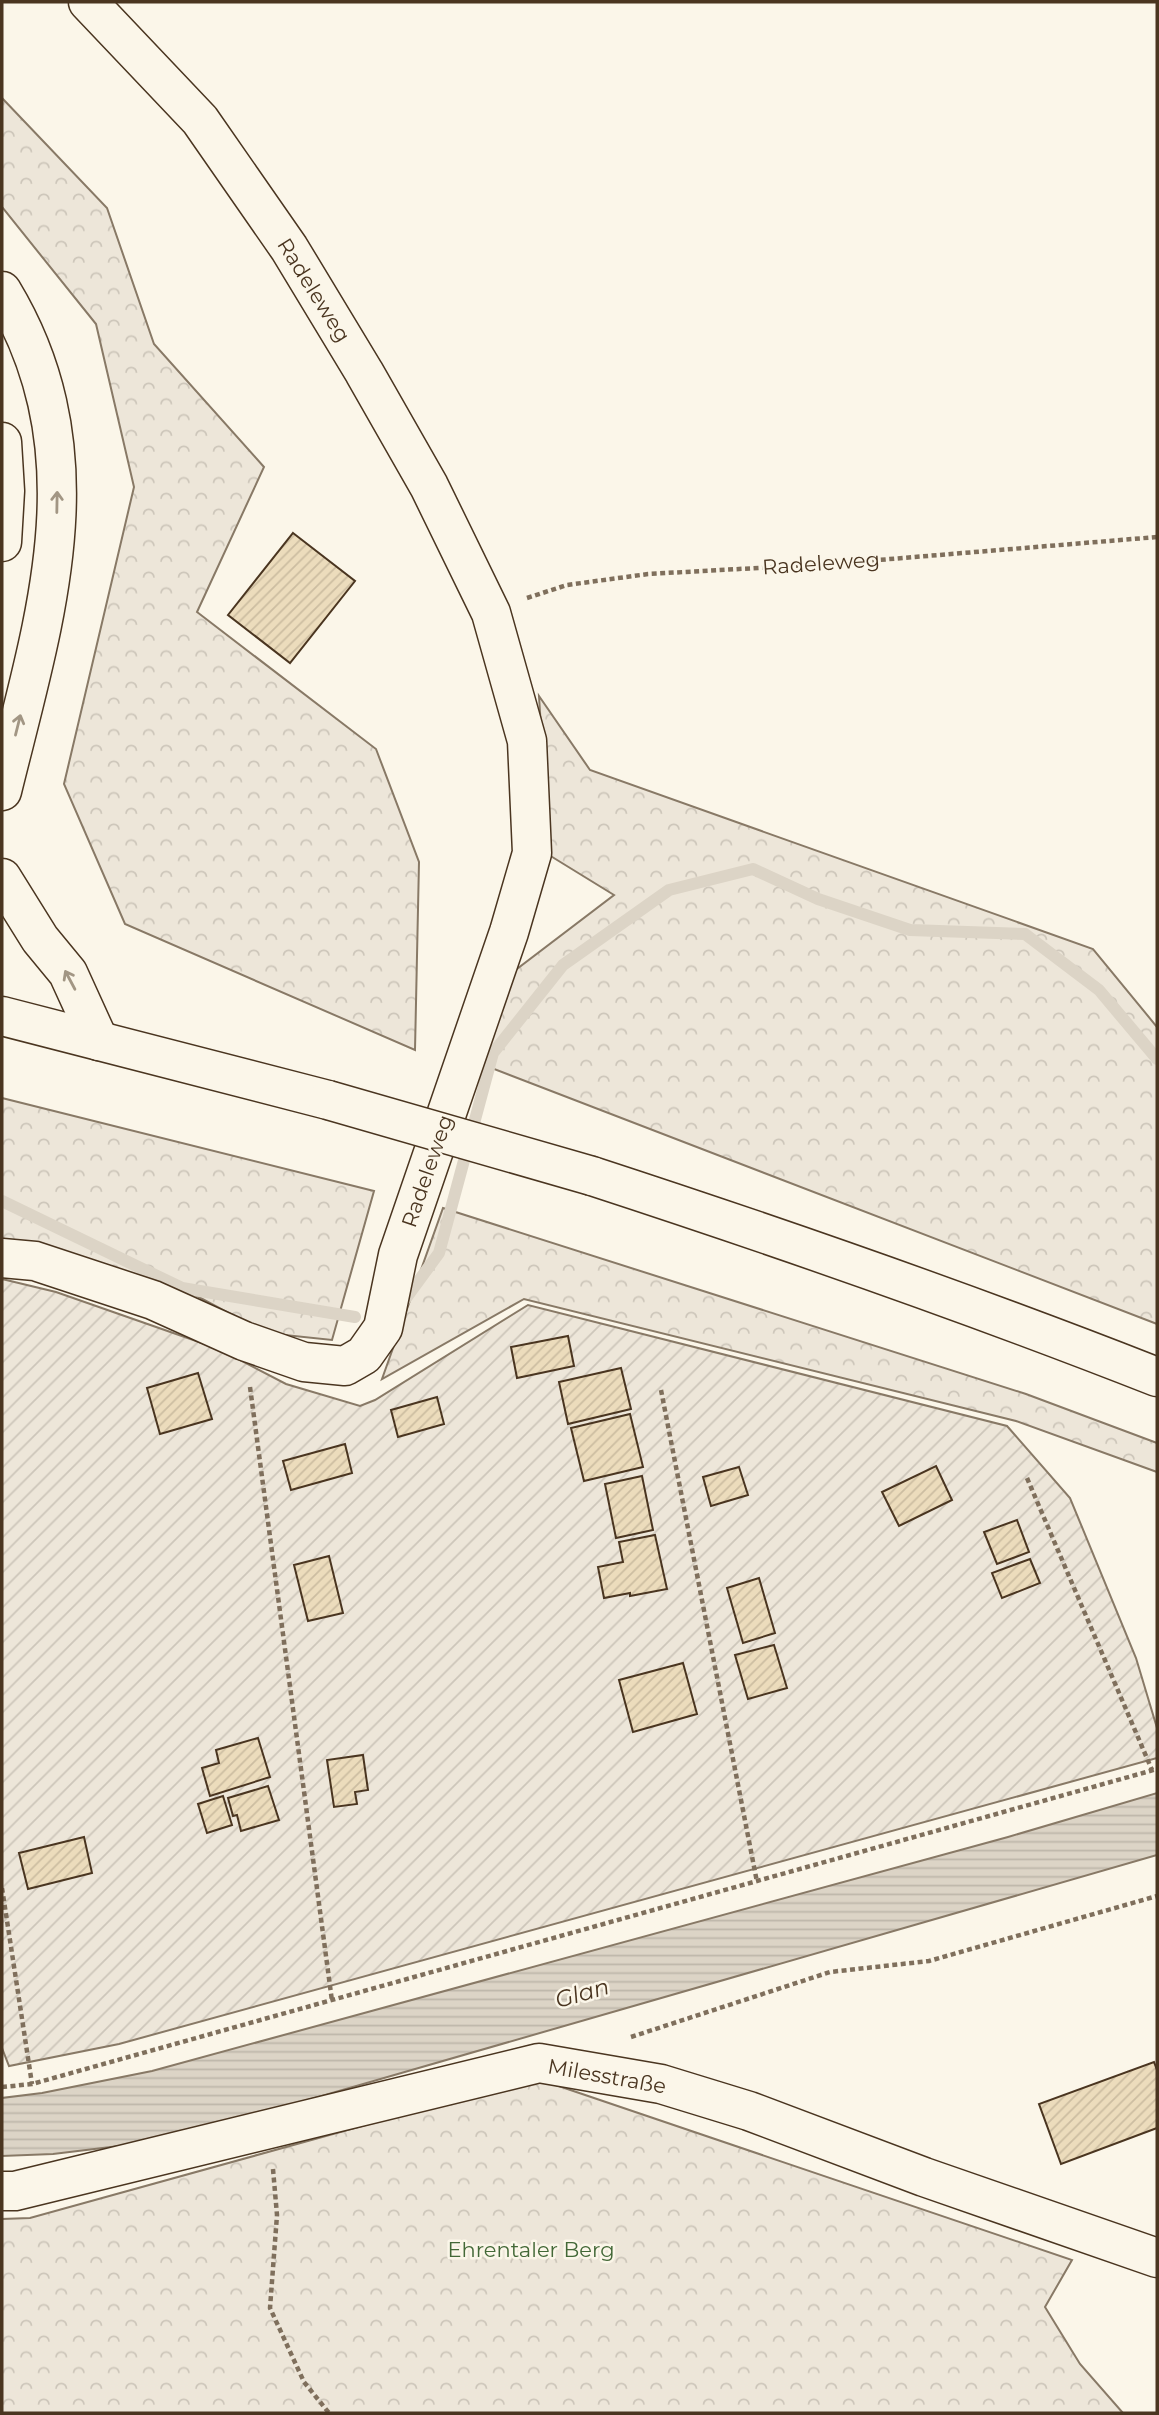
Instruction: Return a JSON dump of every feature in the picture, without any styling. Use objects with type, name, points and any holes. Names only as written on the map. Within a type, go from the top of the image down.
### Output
[{"type":"main road","name":"Radeleweg","points":[[2,1258],[35,1261],[153,1300],[244,1341],[304,1362],[345,1366],[364,1355],[383,1328],[398,1255],[509,932],[532,853],[527,741],[491,612],[429,486],[289,248],[200,120],[88,2]]},
{"type":"main road","points":[[2,291],[32,350],[46,392],[54,432],[58,481],[56,537],[48,595],[2,791]]},
{"type":"main road","points":[[2,442],[5,491],[2,542]]},
{"type":"main road","points":[[2,878],[40,939],[68,973],[99,1041]]},
{"type":"main road","points":[[2,1016],[328,1100],[592,1176],[775,1236],[961,1302],[1157,1377]]},
{"type":"main road","name":"Milesstraße","points":[[2,2192],[539,2063],[661,2084],[749,2111],[924,2177],[1157,2258]]},
{"type":"path","name":"Radeleweg","points":[[491,612],[547,590],[601,580],[1157,537]]},
{"type":"path","points":[[244,1341],[332,2001]]},
{"type":"path","points":[[661,1390],[757,1882]]},
{"type":"path","points":[[2,2087],[32,2084],[1155,1770],[1027,1478]]},
{"type":"path","points":[[2,1888],[32,2084]]},
{"type":"path","points":[[627,2038],[830,1972],[929,1961],[1157,1896]]},
{"type":"path","points":[[232,2138],[250,2146],[274,2169],[277,2215],[270,2308],[304,2382],[329,2413]]},
{"type":"green space","points":[[2,98],[107,208],[154,344],[264,467],[197,612],[376,749],[419,862],[415,1050],[125,924],[64,784],[134,487],[96,324],[2,207]]},
{"type":"green space","points":[[539,696],[590,770],[1093,949],[1157,1027],[1157,1324],[481,1064],[505,978],[614,895],[549,855]]},
{"type":"green space","points":[[2,1098],[374,1191],[332,1340],[266,1333],[182,1288],[2,1239]]},
{"type":"green space","points":[[443,1208],[1026,1394],[1157,1443],[1157,1472],[1016,1421],[524,1299],[382,1379]]},
{"type":"green space","points":[[2,1279],[56,1292],[219,1349],[286,1384],[360,1406],[375,1400],[528,1305],[1007,1426],[1070,1498],[1136,1658],[1157,1728],[1157,1758],[119,2044],[9,2066],[2,2048]]},
{"type":"green space","name":"Ehrentaler Berg","points":[[535,2078],[1072,2260],[1045,2307],[1080,2364],[1123,2413],[2,2413],[2,2219],[30,2218]]},
{"type":"water","name":"Glan","points":[[1157,1793],[1157,1855],[169,2140],[53,2154],[2,2156],[2,2098],[42,2093],[152,2071],[1008,1837]]},
{"type":"building","points":[[293,533],[355,581],[290,663],[228,615]]},
{"type":"building","points":[[568,1336],[574,1366],[517,1378],[511,1347]]},
{"type":"building","points":[[621,1368],[631,1409],[568,1424],[559,1382]]},
{"type":"building","points":[[198,1373],[212,1419],[160,1434],[147,1388]]},
{"type":"building","points":[[437,1397],[444,1424],[398,1437],[391,1410]]},
{"type":"building","points":[[630,1414],[643,1467],[584,1481],[571,1428]]},
{"type":"building","points":[[345,1444],[352,1473],[291,1490],[283,1461]]},
{"type":"building","points":[[936,1466],[952,1500],[899,1526],[882,1492]]},
{"type":"building","points":[[739,1467],[748,1495],[711,1506],[703,1477]]},
{"type":"building","points":[[642,1476],[653,1530],[616,1538],[605,1484]]},
{"type":"building","points":[[1017,1520],[1029,1552],[997,1564],[984,1532]]},
{"type":"building","points":[[655,1535],[667,1589],[604,1598],[598,1567],[623,1562],[619,1542]]},
{"type":"building","points":[[329,1556],[343,1613],[308,1621],[294,1565]]},
{"type":"building","points":[[1030,1559],[1040,1583],[1002,1598],[992,1573]]},
{"type":"building","points":[[759,1578],[775,1633],[743,1643],[727,1588]]},
{"type":"building","points":[[774,1645],[787,1688],[748,1699],[735,1655]]},
{"type":"building","points":[[683,1663],[697,1714],[633,1732],[619,1680]]},
{"type":"building","points":[[258,1738],[270,1777],[210,1796],[202,1768],[219,1763],[216,1750]]},
{"type":"building","points":[[363,1755],[368,1790],[355,1792],[357,1804],[334,1807],[327,1760]]},
{"type":"building","points":[[268,1786],[279,1820],[241,1831],[237,1815],[233,1816],[228,1798]]},
{"type":"building","points":[[223,1796],[232,1825],[207,1833],[198,1804]]},
{"type":"building","points":[[84,1837],[92,1873],[28,1889],[19,1853]]},
{"type":"building","points":[[1154,2062],[1157,2070],[1157,2128],[1061,2164],[1039,2104]]},
{"type":"waterway","points":[[401,1305],[439,1253],[493,1053],[563,965],[669,890],[753,869],[818,899],[910,930],[1025,934],[1099,990],[1157,1059]]},
{"type":"waterway","points":[[2,1201],[182,1288],[355,1317]]}]
